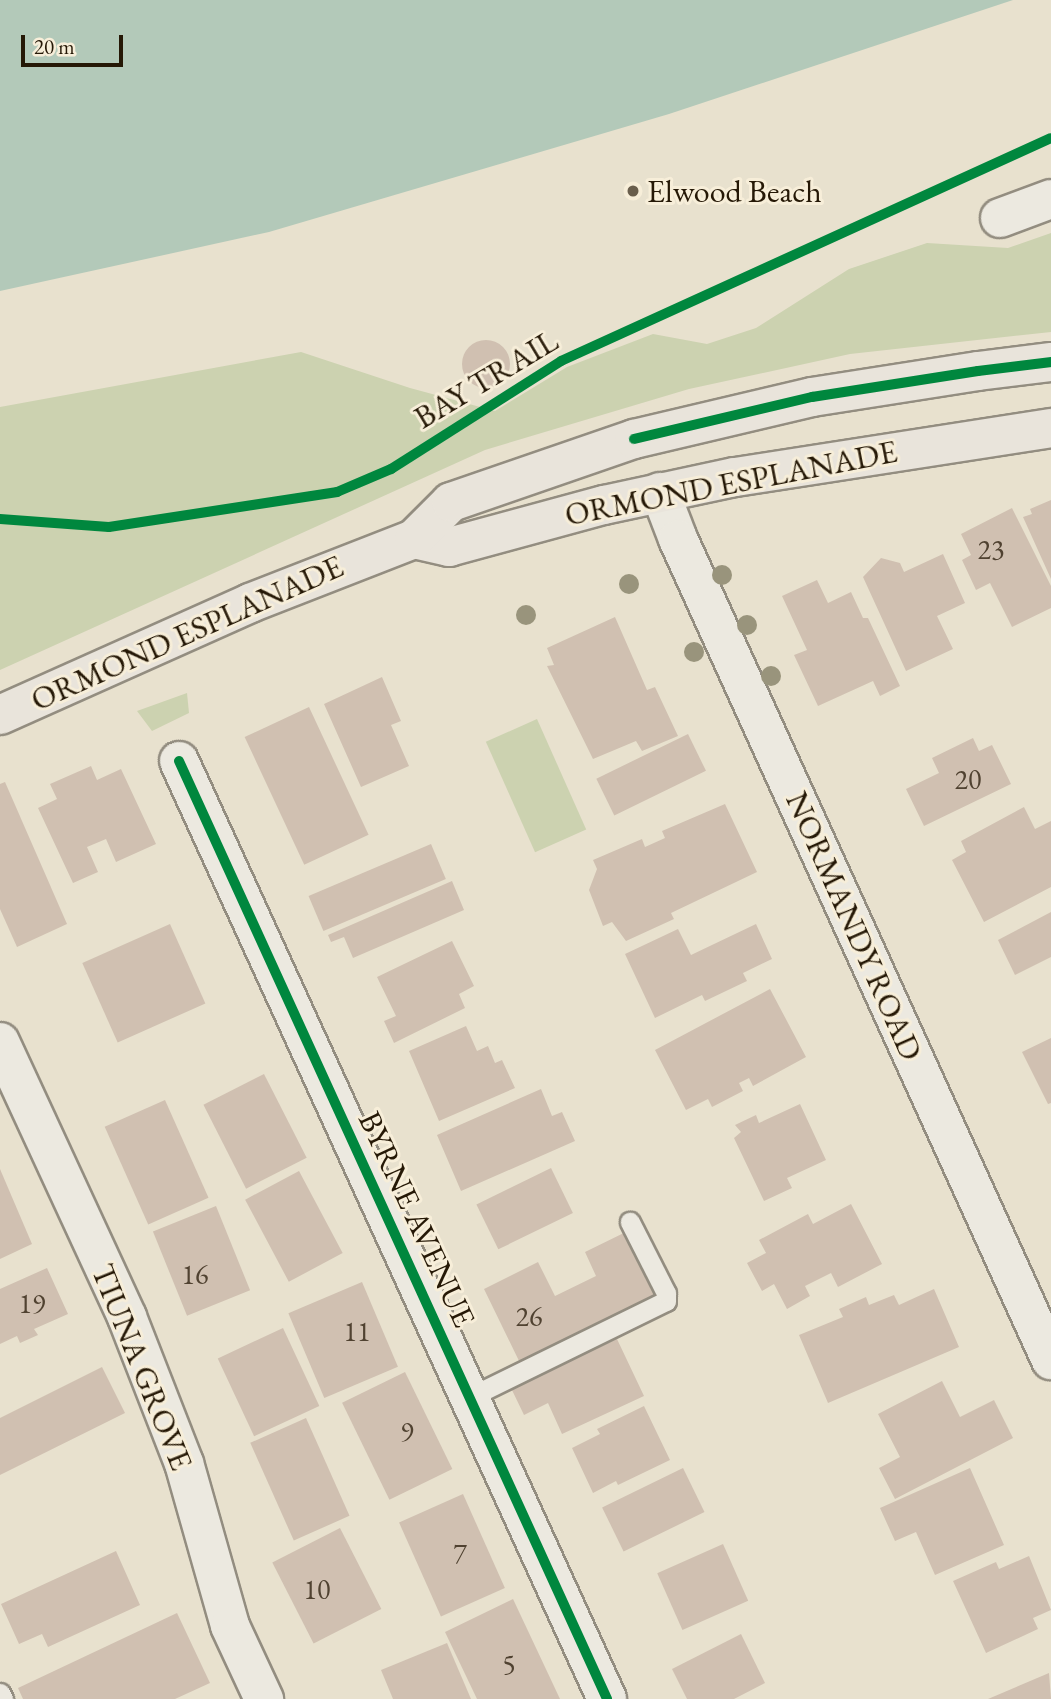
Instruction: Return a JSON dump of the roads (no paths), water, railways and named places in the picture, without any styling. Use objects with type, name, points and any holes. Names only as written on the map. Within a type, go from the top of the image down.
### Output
[{"type":"main road","name":"ORMOND ESPLANADE","points":[[0,715],[250,603],[414,539],[451,502],[634,439],[812,397],[978,370],[1051,362]]},
{"type":"main road","name":"ORMOND ESPLANADE","points":[[414,539],[449,547],[660,492],[857,457],[1051,428]]},
{"type":"street","points":[[1000,218],[1051,199]]},
{"type":"street","name":"NORMANDY ROAD","points":[[660,492],[678,539],[1051,1360]]},
{"type":"street","name":"BYRNE AVENUE","points":[[179,761],[607,1699]]},
{"type":"street","name":"TIUNA GROVE","points":[[0,1042],[127,1317],[184,1463],[230,1626],[264,1699]]},
{"type":"lane","points":[[470,1397],[666,1301],[666,1293],[630,1222]]},
{"type":"lane","points":[[0,1693],[3,1699]]},
{"type":"place","name":"Elwood Beach","points":[[633,191]]}]
